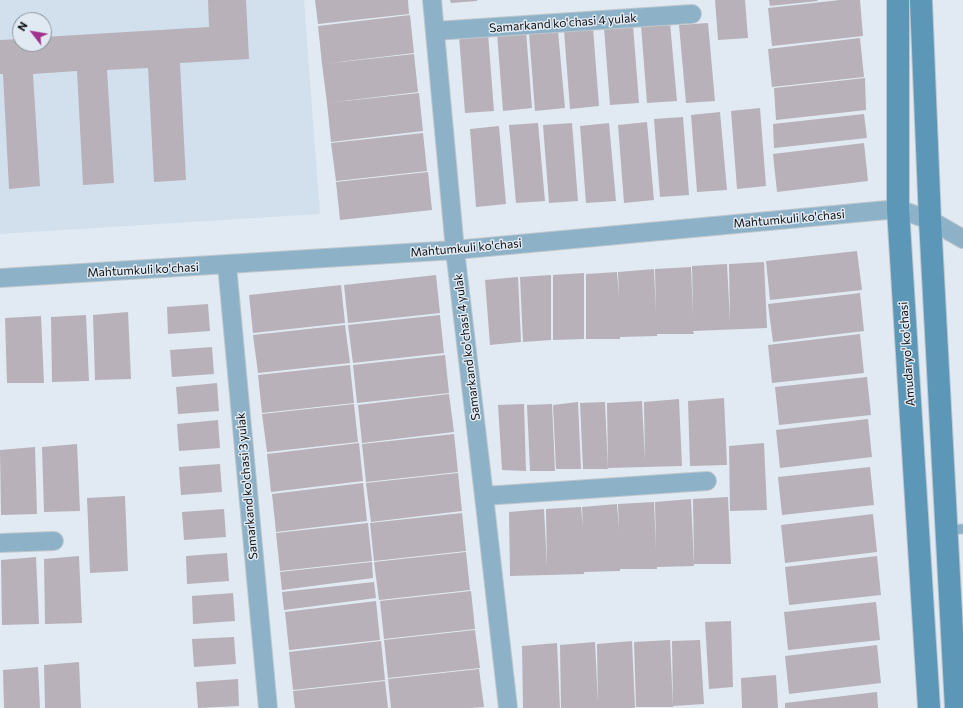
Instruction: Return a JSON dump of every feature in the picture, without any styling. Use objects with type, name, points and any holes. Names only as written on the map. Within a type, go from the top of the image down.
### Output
[{"type":"street","name":"Samarkand ko'chasi 4 yulak","points":[[432,0],[455,250],[508,708]]},
{"type":"street","name":"Amudaryo' ko'chasi","points":[[898,0],[898,209],[929,708]]},
{"type":"street","points":[[921,0],[930,220],[955,530],[956,708]]},
{"type":"street","name":"Samarkand ko'chasi 4 yulak","points":[[435,31],[692,14]]},
{"type":"street","name":"Mahtumkuli ko'chasi","points":[[0,278],[455,250],[898,209],[930,220],[963,239]]},
{"type":"street","name":"Samarkand ko'chasi 3 yulak","points":[[227,265],[268,708]]},
{"type":"street","points":[[484,496],[707,482]]},
{"type":"street","points":[[0,543],[54,541]]},
{"type":"shaded area","points":[[0,0],[304,0],[320,214],[0,234]]},
{"type":"building","points":[[208,0],[246,0],[249,59],[180,63],[186,180],[154,182],[148,68],[107,70],[114,183],[83,185],[77,71],[33,74],[40,186],[9,189],[3,74],[0,74],[0,40],[12,39],[12,52],[52,52],[52,37],[209,27]]},
{"type":"building","points":[[315,0],[408,0],[409,14],[318,24]]},
{"type":"building","points":[[450,0],[477,0],[477,1],[451,3]]},
{"type":"building","points":[[715,0],[745,0],[748,38],[718,40]]},
{"type":"building","points":[[769,0],[817,0],[818,1],[770,6]]},
{"type":"building","points":[[840,0],[860,0],[863,36],[772,46],[768,8]]},
{"type":"building","points":[[410,15],[414,53],[322,64],[318,26]]},
{"type":"building","points":[[670,23],[677,101],[647,103],[641,25]]},
{"type":"building","points":[[708,23],[715,101],[686,103],[679,25]]},
{"type":"building","points":[[633,25],[639,103],[610,105],[604,28]]},
{"type":"building","points":[[593,28],[599,106],[570,109],[564,31]]},
{"type":"building","points":[[526,31],[532,108],[503,111],[497,33]]},
{"type":"building","points":[[558,31],[565,108],[535,111],[529,33]]},
{"type":"building","points":[[488,33],[494,111],[465,113],[459,36]]},
{"type":"building","points":[[860,38],[864,77],[772,87],[768,49]]},
{"type":"building","points":[[414,54],[418,92],[327,103],[322,64]]},
{"type":"building","points":[[865,78],[866,110],[776,120],[774,88]]},
{"type":"building","points":[[419,93],[423,131],[331,142],[327,103]]},
{"type":"building","points":[[760,108],[766,186],[737,189],[731,111]]},
{"type":"building","points":[[720,112],[727,190],[697,192],[691,115]]},
{"type":"building","points":[[864,114],[867,138],[774,148],[773,124]]},
{"type":"building","points":[[683,117],[689,195],[660,197],[654,119]]},
{"type":"building","points":[[647,122],[654,200],[624,203],[618,125]]},
{"type":"building","points":[[538,123],[545,201],[516,203],[509,125]]},
{"type":"building","points":[[572,123],[578,201],[549,203],[543,125]]},
{"type":"building","points":[[609,123],[616,201],[586,203],[580,126]]},
{"type":"building","points":[[499,126],[506,204],[476,207],[470,129]]},
{"type":"building","points":[[423,133],[427,171],[336,181],[331,143]]},
{"type":"building","points":[[864,143],[868,181],[777,192],[773,154]]},
{"type":"building","points":[[428,172],[432,210],[340,220],[336,182]]},
{"type":"building","points":[[857,251],[862,290],[770,300],[766,261]]},
{"type":"building","points":[[764,262],[767,328],[693,331],[694,334],[657,334],[657,336],[620,337],[620,339],[586,339],[586,274],[617,272],[619,297],[618,272],[654,269],[656,313],[655,269],[691,267],[693,315],[692,266],[727,264],[730,322],[729,264]]},
{"type":"building","points":[[584,273],[584,339],[553,340],[553,275]]},
{"type":"building","points":[[436,275],[440,313],[348,323],[344,285]]},
{"type":"building","points":[[551,275],[551,340],[523,342],[520,277]]},
{"type":"building","points":[[518,277],[521,342],[490,345],[485,280]]},
{"type":"building","points":[[341,285],[345,323],[253,333],[249,295]]},
{"type":"building","points":[[860,293],[864,331],[773,342],[768,304]]},
{"type":"building","points":[[208,304],[210,331],[168,334],[167,307]]},
{"type":"building","points":[[128,312],[131,379],[95,380],[93,315]]},
{"type":"building","points":[[86,315],[89,381],[52,382],[51,317]]},
{"type":"building","points":[[440,315],[444,353],[353,363],[348,325]]},
{"type":"building","points":[[41,316],[44,383],[7,383],[5,318]]},
{"type":"building","points":[[345,325],[350,363],[258,373],[253,335]]},
{"type":"building","points":[[860,334],[864,373],[772,383],[768,345]]},
{"type":"building","points":[[212,347],[214,374],[172,377],[170,350]]},
{"type":"building","points":[[445,355],[449,393],[357,403],[353,365]]},
{"type":"building","points":[[350,365],[354,403],[262,413],[258,375]]},
{"type":"building","points":[[867,377],[871,415],[779,425],[775,387]]},
{"type":"building","points":[[217,383],[219,411],[178,414],[176,387]]},
{"type":"building","points":[[449,394],[454,432],[362,443],[358,405]]},
{"type":"building","points":[[724,398],[727,465],[690,466],[688,401]]},
{"type":"building","points":[[679,399],[682,466],[608,468],[607,403],[642,401],[645,461],[644,402]]},
{"type":"building","points":[[578,402],[581,469],[556,469],[553,405]]},
{"type":"building","points":[[605,402],[608,469],[583,469],[580,403]]},
{"type":"building","points":[[354,404],[358,442],[267,452],[262,414]]},
{"type":"building","points":[[524,404],[526,471],[502,470],[498,405]]},
{"type":"building","points":[[552,404],[555,471],[530,471],[527,405]]},
{"type":"building","points":[[868,419],[872,457],[780,468],[776,430]]},
{"type":"building","points":[[218,420],[220,448],[179,451],[177,424]]},
{"type":"building","points":[[454,434],[458,472],[366,482],[362,444]]},
{"type":"building","points":[[359,443],[363,481],[271,492],[267,454]]},
{"type":"building","points":[[764,443],[767,510],[730,511],[729,446]]},
{"type":"building","points":[[77,444],[80,511],[44,512],[42,447]]},
{"type":"building","points":[[35,447],[37,514],[1,515],[0,450]]},
{"type":"building","points":[[220,464],[222,492],[181,495],[179,467]]},
{"type":"building","points":[[870,467],[874,505],[782,515],[778,477]]},
{"type":"building","points":[[458,473],[462,511],[371,522],[366,483]]},
{"type":"building","points":[[363,483],[367,521],[276,532],[272,494]]},
{"type":"building","points":[[125,496],[128,571],[90,573],[87,498]]},
{"type":"building","points":[[728,497],[731,564],[694,564],[693,499]]},
{"type":"building","points":[[691,499],[694,566],[657,567],[657,569],[620,569],[620,571],[584,572],[584,574],[510,576],[509,512],[544,509],[547,567],[546,509],[581,507],[583,527],[582,507],[617,504],[619,530],[618,504],[654,502],[656,551],[655,502]]},
{"type":"building","points":[[224,509],[226,537],[184,540],[182,512]]},
{"type":"building","points":[[462,513],[466,551],[374,561],[370,523]]},
{"type":"building","points":[[873,514],[877,552],[785,563],[781,525]]},
{"type":"building","points":[[368,523],[372,561],[280,571],[276,533]]},
{"type":"building","points":[[466,552],[470,590],[379,600],[374,562]]},
{"type":"building","points":[[227,553],[229,581],[187,584],[186,556]]},
{"type":"building","points":[[79,556],[82,623],[45,624],[44,559]]},
{"type":"building","points":[[877,556],[881,595],[789,605],[785,567]]},
{"type":"building","points":[[36,557],[39,624],[2,625],[1,560]]},
{"type":"building","points":[[372,562],[373,578],[282,590],[280,572]]},
{"type":"building","points":[[374,582],[376,598],[284,610],[282,592]]},
{"type":"building","points":[[471,591],[475,629],[384,639],[380,601]]},
{"type":"building","points":[[233,593],[235,621],[193,624],[192,596]]},
{"type":"building","points":[[376,601],[380,640],[289,650],[285,612]]},
{"type":"building","points":[[876,602],[880,640],[788,650],[784,612]]},
{"type":"building","points":[[731,621],[733,687],[709,689],[705,622]]},
{"type":"building","points":[[475,630],[480,668],[388,678],[384,640]]},
{"type":"building","points":[[234,637],[236,664],[194,667],[192,639]]},
{"type":"building","points":[[670,640],[673,707],[636,707],[634,642]]},
{"type":"building","points":[[700,640],[704,704],[673,706],[672,641]]},
{"type":"building","points":[[381,641],[385,680],[293,690],[289,652]]},
{"type":"building","points":[[632,641],[635,708],[561,708],[560,645],[595,642],[598,703],[597,644]]},
{"type":"building","points":[[557,643],[560,708],[523,708],[522,646]]},
{"type":"building","points":[[877,645],[881,683],[789,694],[785,656]]},
{"type":"building","points":[[79,662],[81,708],[45,708],[44,665]]},
{"type":"building","points":[[38,667],[40,708],[4,708],[3,670]]},
{"type":"building","points":[[479,669],[484,707],[391,708],[388,679]]},
{"type":"building","points":[[776,675],[778,708],[742,708],[741,678]]},
{"type":"building","points":[[238,679],[239,706],[198,708],[196,682]]},
{"type":"building","points":[[385,681],[388,708],[295,708],[293,691]]},
{"type":"building","points":[[877,692],[878,708],[785,708],[785,703]]}]
